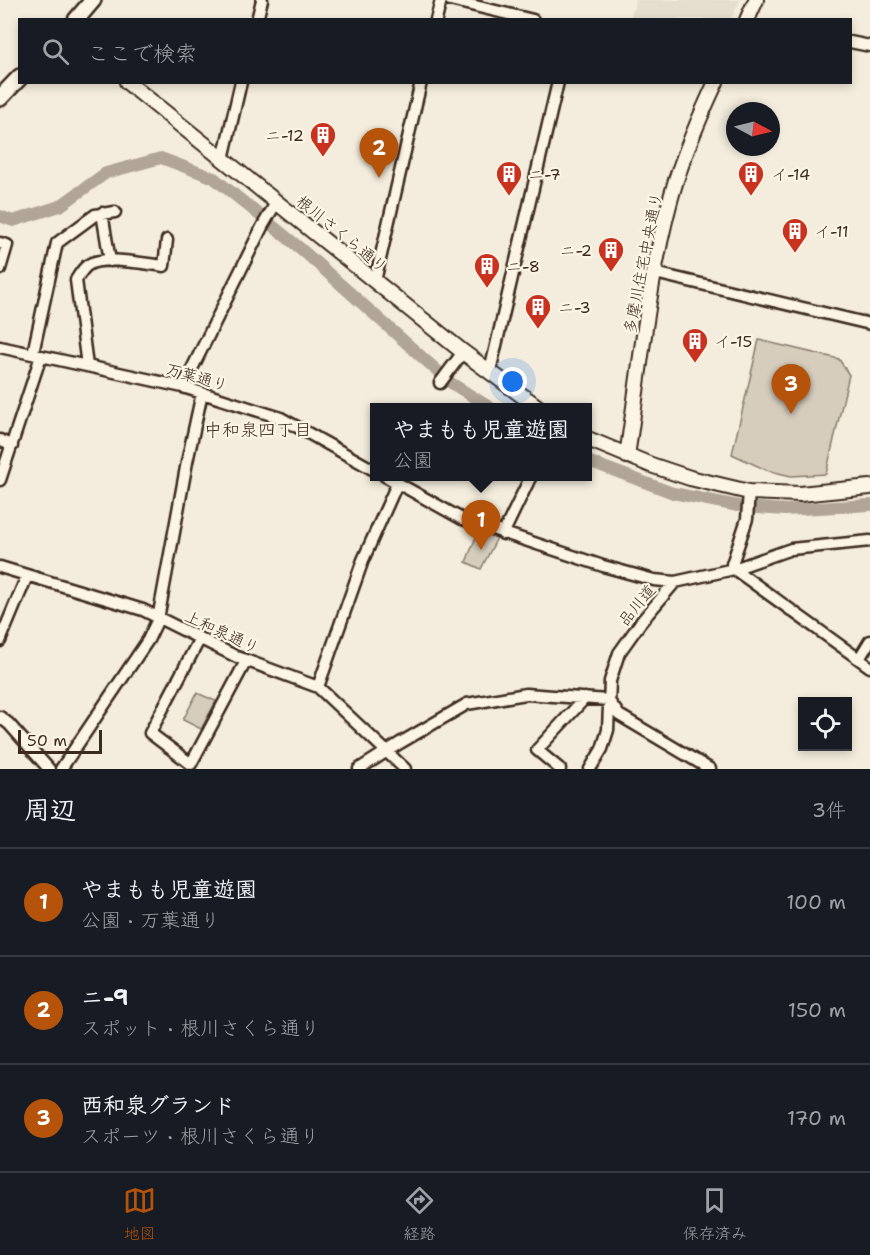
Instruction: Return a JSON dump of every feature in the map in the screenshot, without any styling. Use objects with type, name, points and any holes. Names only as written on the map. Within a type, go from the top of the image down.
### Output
[{"type":"main road","points":[[78,18],[93,0]]},
{"type":"main road","points":[[0,98],[18,79]]},
{"type":"street","points":[[258,18],[262,0]]},
{"type":"street","points":[[436,18],[441,0]]},
{"type":"street","points":[[450,0],[525,18]]},
{"type":"street","points":[[751,18],[756,0]]},
{"type":"street","points":[[852,42],[870,46]]},
{"type":"street","name":"根川さくら通り","points":[[130,84],[223,159],[273,207],[532,403]]},
{"type":"street","points":[[223,159],[241,84]]},
{"type":"street","points":[[375,282],[421,84]]},
{"type":"street","points":[[490,371],[558,84]]},
{"type":"street","name":"多摩川住宅中央通り","points":[[627,456],[665,222],[690,142],[715,84]]},
{"type":"street","points":[[183,387],[273,207]]},
{"type":"street","points":[[0,480],[12,446],[37,355],[57,243],[95,215],[115,212]]},
{"type":"street","points":[[102,213],[110,261]]},
{"type":"street","points":[[87,366],[76,280],[86,265],[94,262],[110,261],[164,266],[167,240]]},
{"type":"street","points":[[0,243],[7,245],[0,269]]},
{"type":"street","points":[[655,273],[870,324]]},
{"type":"street","name":"万葉通り","points":[[0,347],[183,387],[281,418],[370,467]]},
{"type":"street","points":[[440,383],[463,352]]},
{"type":"street","points":[[61,769],[148,640],[158,619],[202,393]]},
{"type":"street","points":[[0,440],[12,446]]},
{"type":"street","points":[[592,441],[627,456],[690,478],[750,492],[801,494],[870,487]]},
{"type":"street","points":[[392,481],[462,519],[503,534],[603,566],[654,580],[675,582]]},
{"type":"street","points":[[503,534],[529,481]]},
{"type":"street","points":[[318,687],[363,560],[397,484]]},
{"type":"street","points":[[750,492],[747,519],[732,564],[734,569],[870,668]]},
{"type":"street","name":"品川道","points":[[590,769],[602,749],[608,730],[610,681],[619,653],[641,622],[675,582],[734,569],[791,549],[870,541]]},
{"type":"street","name":"上和泉通り","points":[[0,567],[143,610],[199,640],[246,661],[318,687],[405,769]]},
{"type":"street","points":[[0,641],[27,576]]},
{"type":"street","points":[[199,640],[150,733],[191,764],[246,661]]},
{"type":"street","points":[[859,659],[870,641]]},
{"type":"street","points":[[359,769],[467,704],[526,694],[608,700],[619,715],[710,769]]},
{"type":"street","points":[[560,769],[537,750],[585,699]]},
{"type":"street","points":[[1,719],[9,724],[49,769]]},
{"type":"shaded area","points":[[636,0],[740,0],[731,18],[630,18]]},
{"type":"shaded area","points":[[759,340],[839,359],[849,375],[826,474],[791,476],[766,470],[732,454]]},
{"type":"shaded area","points":[[478,532],[497,538],[481,569],[466,562]]},
{"type":"shaded area","points":[[197,693],[216,701],[201,729],[183,720]]},
{"type":"waterway","points":[[0,216],[13,221],[60,206],[106,173],[161,158],[214,178],[301,249],[451,383],[483,403]]},
{"type":"waterway","points":[[592,463],[673,493],[738,506]]},
{"type":"waterway","points":[[757,508],[785,510],[870,505]]},
{"type":"place","name":"ニ-12","points":[[323,158]]},
{"type":"place","name":"ニ-9","points":[[379,178]]},
{"type":"place","name":"ニ-7","points":[[509,197]]},
{"type":"place","name":"イ-14","points":[[751,197]]},
{"type":"place","name":"イ-11","points":[[795,254]]},
{"type":"place","name":"ニ-2","points":[[611,273]]},
{"type":"place","name":"ニ-8","points":[[487,289]]},
{"type":"place","name":"ニ-3","points":[[538,330]]},
{"type":"place","name":"イ-15","points":[[695,364]]},
{"type":"place","name":"西和泉グランド","points":[[791,414]]},
{"type":"place","name":"やまもも児童遊園","points":[[481,550]]},
{"type":"district","name":"中和泉四丁目","points":[[258,430]]}]
